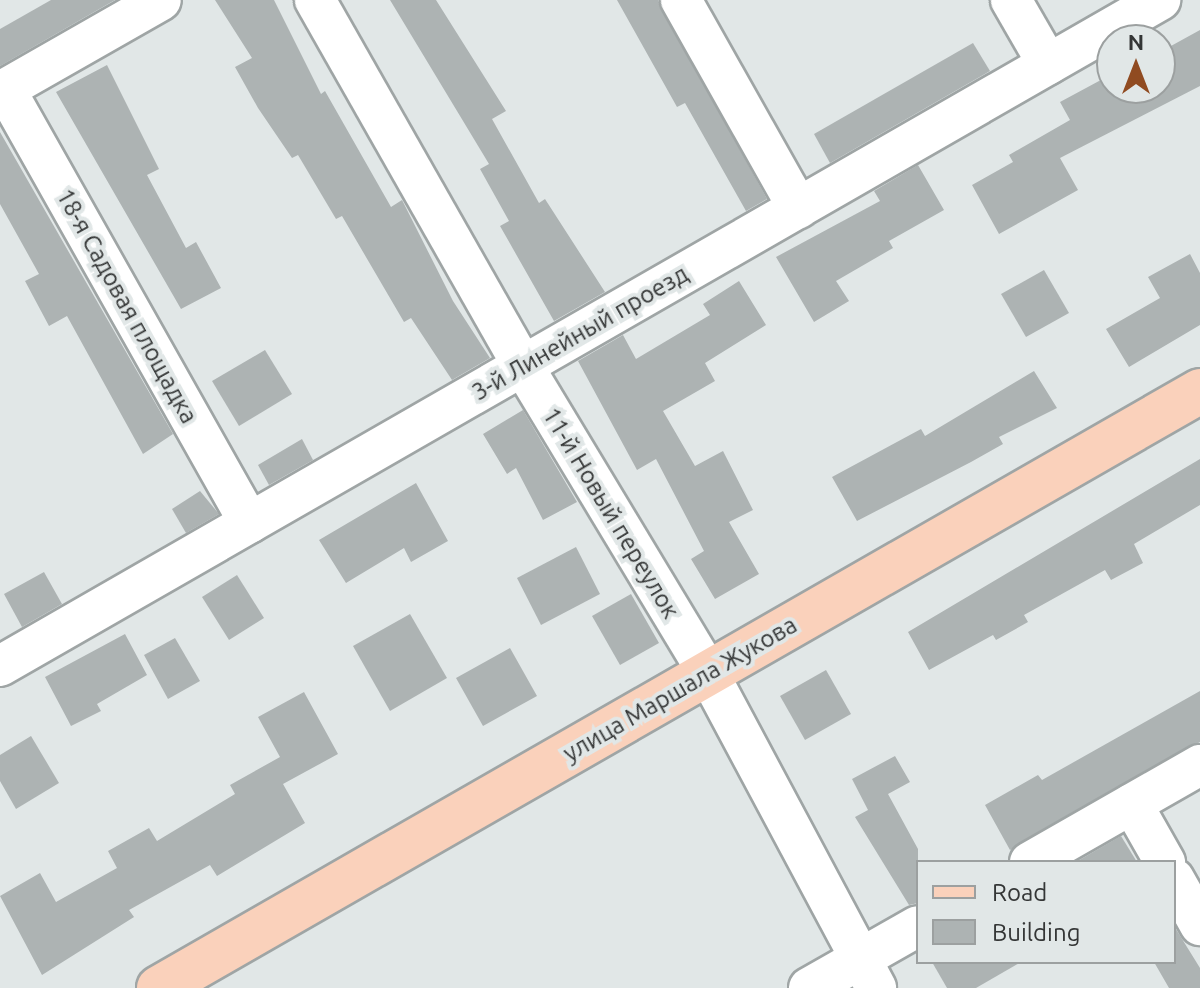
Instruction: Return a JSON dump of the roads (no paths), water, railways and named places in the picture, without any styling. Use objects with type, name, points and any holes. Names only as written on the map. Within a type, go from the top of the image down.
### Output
[{"type":"main road","name":"улица Маршала Жукова","points":[[159,988],[1200,391]]},
{"type":"street","points":[[2,91],[161,0]]},
{"type":"street","name":"11-й Новый переулок","points":[[315,0],[523,366],[708,673],[868,974]]},
{"type":"street","points":[[681,0],[798,208]]},
{"type":"street","points":[[1011,0],[1048,64]]},
{"type":"street","name":"3-й Линейный проезд","points":[[0,666],[1160,0]]},
{"type":"street","name":"18-я Садовая площадка","points":[[2,91],[250,523]]},
{"type":"street","points":[[1034,860],[1200,765]]},
{"type":"street","points":[[1132,804],[1164,860]]},
{"type":"street","points":[[1176,883],[1200,925]]},
{"type":"street","points":[[809,988],[868,974],[916,928]]}]
